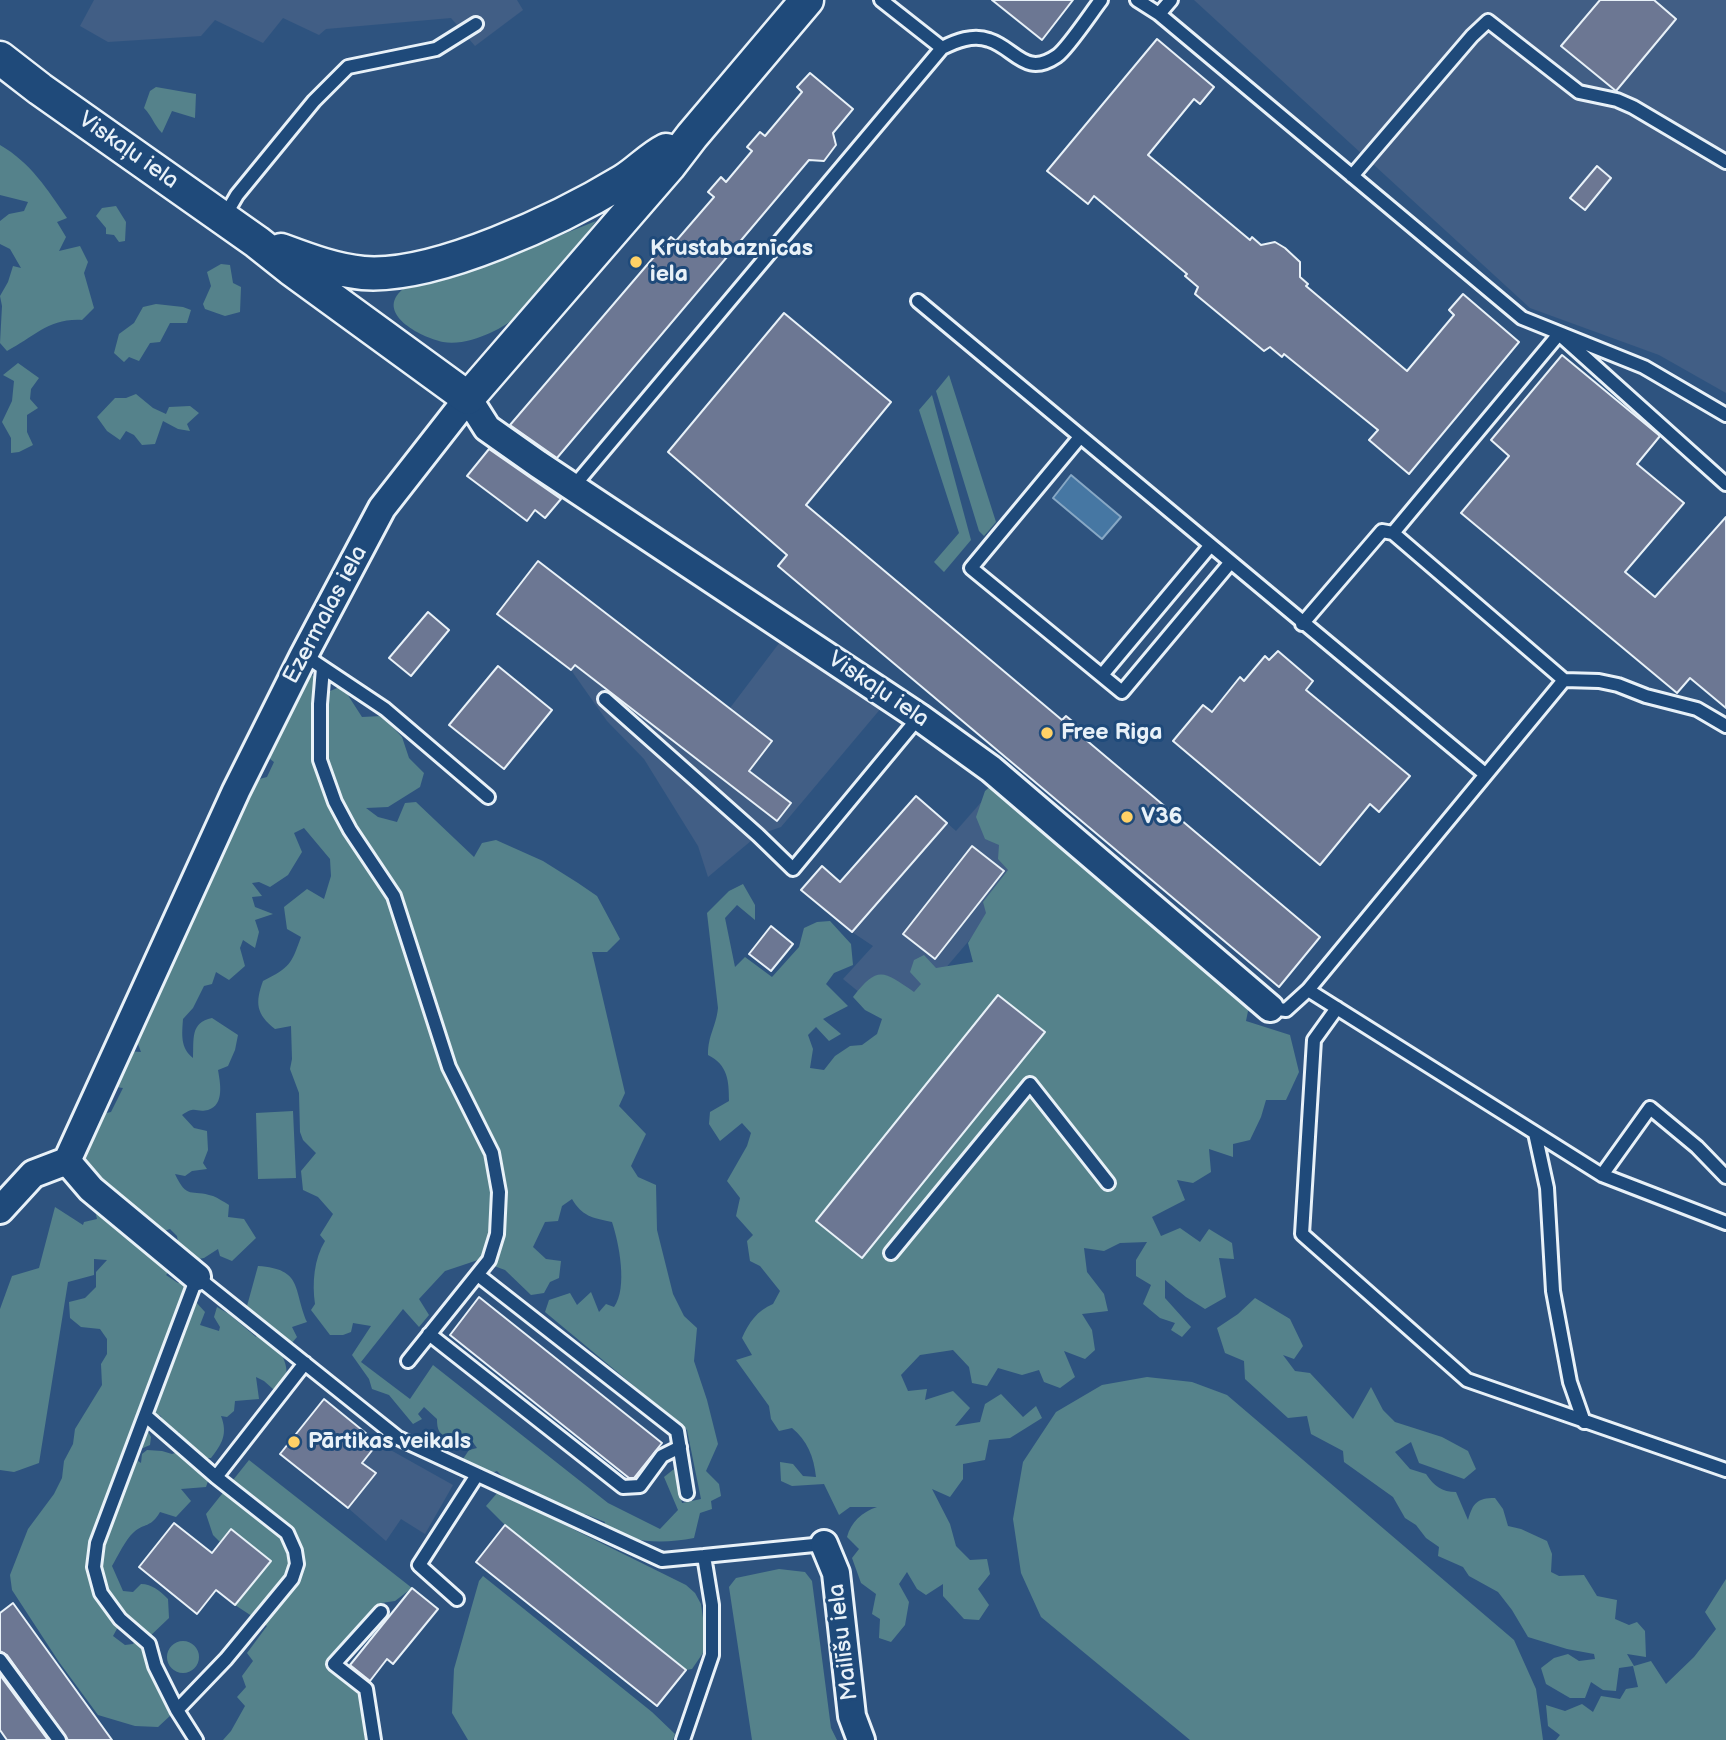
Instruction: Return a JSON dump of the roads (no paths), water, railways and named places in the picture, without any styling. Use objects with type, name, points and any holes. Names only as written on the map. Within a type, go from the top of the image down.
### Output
[{"type":"street","name":"Ezermalas iela","points":[[67,1161],[236,791],[314,661],[382,508],[468,398],[669,166],[807,0]]},
{"type":"street","name":"Viskaļu iela","points":[[0,58],[257,242]]},
{"type":"street","name":"Ezermalas iela","points":[[257,242],[331,268],[366,273],[392,271],[453,259],[499,242],[591,199],[626,179],[655,155],[692,136]]},
{"type":"street","points":[[257,242],[468,398]]},
{"type":"street","points":[[374,330],[368,308],[377,286],[392,271]]},
{"type":"street","name":"Viskaļu iela","points":[[468,398],[487,428],[919,717],[991,769],[1270,1009]]},
{"type":"street","points":[[0,1210],[33,1174],[67,1161],[91,1189],[197,1278]]},
{"type":"street","name":"Mailīšu iela","points":[[824,1544],[836,1573],[852,1716],[862,1740]]},
{"type":"lane","points":[[881,0],[942,48]]},
{"type":"lane","points":[[573,487],[942,48],[960,39],[989,40],[1023,62],[1037,64],[1057,55],[1101,0]]},
{"type":"lane","points":[[1137,0],[1159,14],[1522,318],[1644,367],[1726,415]]},
{"type":"lane","points":[[1159,14],[1171,0]]},
{"type":"lane","points":[[1352,176],[1472,36],[1488,21],[1579,92],[1625,104],[1726,162]]},
{"type":"lane","points":[[222,219],[237,195],[306,111],[348,66],[436,49],[476,24]]},
{"type":"lane","points":[[918,300],[1302,624],[1485,774]]},
{"type":"lane","points":[[1559,334],[1726,484]]},
{"type":"lane","points":[[1392,533],[1559,334]]},
{"type":"lane","points":[[1080,437],[971,568],[1122,692],[1230,563]]},
{"type":"lane","points":[[1302,624],[1382,531],[1392,533],[1564,680],[1599,681],[1618,685],[1646,696],[1697,709],[1726,726]]},
{"type":"lane","points":[[1102,675],[1210,546]]},
{"type":"lane","points":[[314,661],[385,709],[488,797]]},
{"type":"lane","points":[[314,661],[320,704],[320,760],[335,802],[350,830],[394,896],[449,1066],[492,1153],[499,1192],[498,1234],[489,1260],[408,1361]]},
{"type":"lane","points":[[1270,1009],[1286,1010],[1308,990],[1564,680]]},
{"type":"lane","points":[[605,699],[793,869],[919,717]]},
{"type":"lane","points":[[1308,990],[1602,1175],[1726,1223]]},
{"type":"lane","points":[[1337,1008],[1314,1040],[1301,1234],[1467,1380],[1726,1470]]},
{"type":"lane","points":[[891,1253],[1030,1084],[1108,1183]]},
{"type":"lane","points":[[1602,1175],[1650,1108],[1697,1147],[1726,1177]]},
{"type":"lane","points":[[1535,1133],[1547,1188],[1553,1291],[1570,1382],[1584,1422]]},
{"type":"lane","points":[[478,1275],[677,1431],[687,1493]]},
{"type":"lane","points":[[196,1740],[155,1666],[149,1644],[120,1619],[101,1593],[94,1567],[97,1543],[197,1278],[398,1438],[662,1560],[824,1544]]},
{"type":"lane","points":[[429,1334],[623,1487],[640,1486],[662,1457],[680,1447]]},
{"type":"lane","points":[[216,1476],[305,1363]]},
{"type":"lane","points":[[146,1416],[287,1533],[297,1564],[292,1580],[226,1659],[177,1710]]},
{"type":"lane","points":[[457,1599],[419,1565],[477,1475]]},
{"type":"lane","points":[[683,1740],[712,1655],[712,1605],[704,1556]]},
{"type":"lane","points":[[374,1740],[366,1689],[334,1664],[381,1612]]},
{"type":"lane","points":[[0,1660],[59,1740]]},
{"type":"place","name":"Krustabaznīcas iela","points":[[636,262]]},
{"type":"place","name":"Free Riga","points":[[1047,733]]},
{"type":"place","name":"V36","points":[[1127,817]]},
{"type":"place","name":"Pārtikas veikals","points":[[294,1442]]}]
